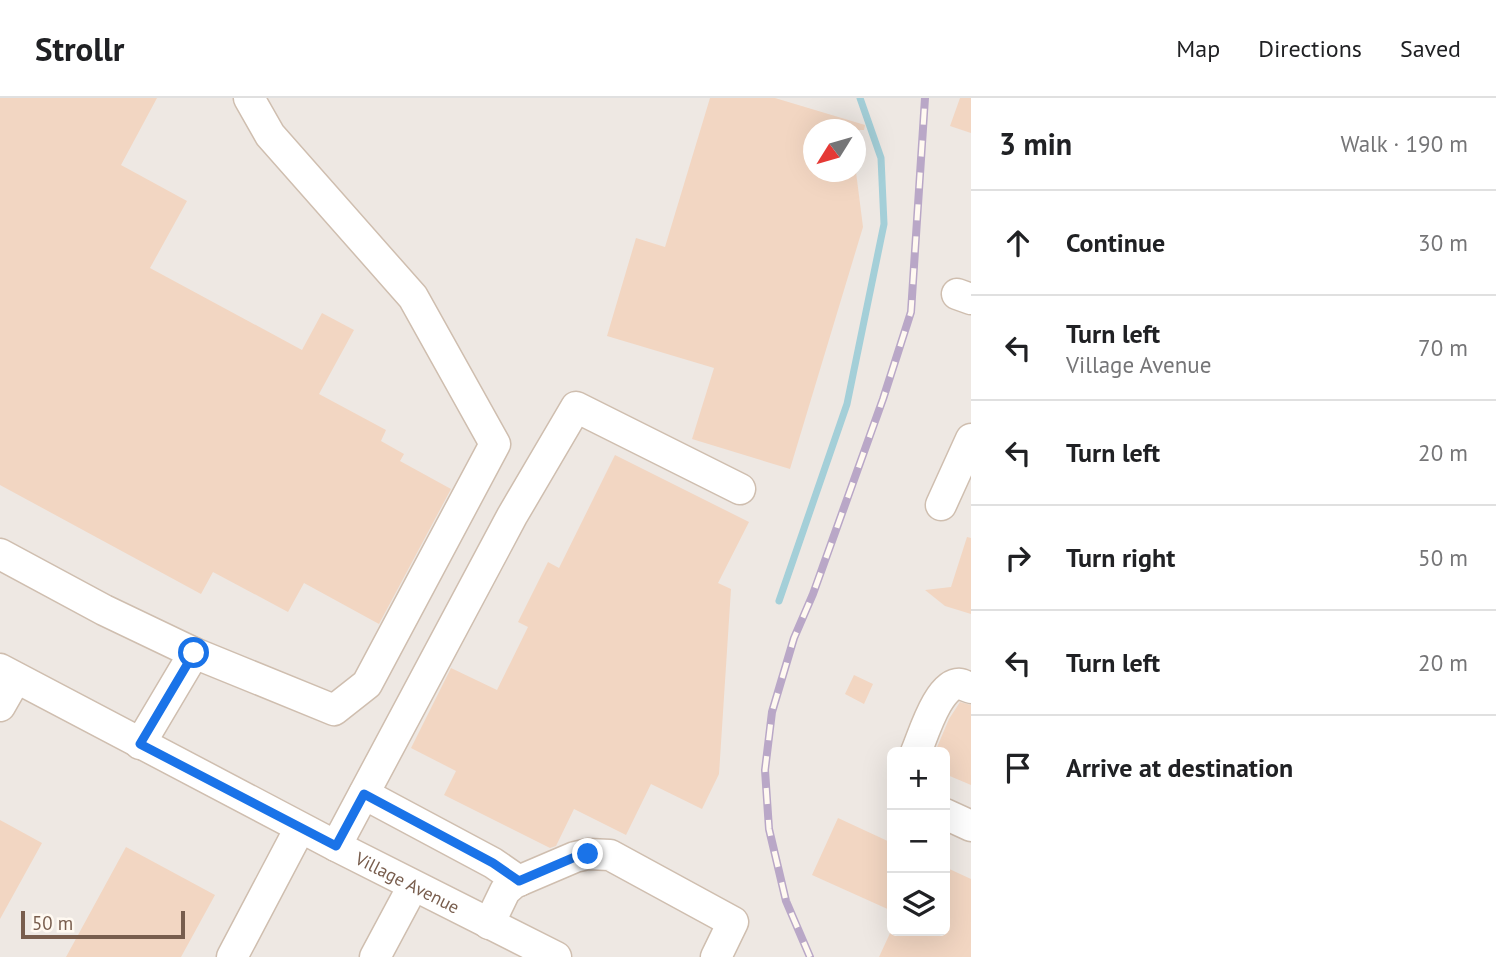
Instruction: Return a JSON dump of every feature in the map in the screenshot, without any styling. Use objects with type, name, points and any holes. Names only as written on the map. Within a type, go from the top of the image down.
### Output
[{"type":"street","points":[[0,554],[104,610],[194,653],[334,710],[367,684],[495,444],[413,297],[270,135],[249,98]]},
{"type":"street","points":[[336,846],[512,516],[576,407],[740,489]]},
{"type":"street","points":[[940,505],[971,439]]},
{"type":"street","points":[[140,744],[194,653]]},
{"type":"street","points":[[0,706],[8,673]]},
{"type":"street","name":"Village Avenue","points":[[8,673],[300,828],[556,957]]},
{"type":"street","points":[[918,747],[938,701],[951,685],[961,684],[971,688]]},
{"type":"street","points":[[364,794],[493,863],[519,881]]},
{"type":"street","points":[[950,816],[971,827]]},
{"type":"street","points":[[232,957],[300,828]]},
{"type":"street","points":[[489,923],[505,891],[519,881],[575,857],[588,854],[610,855],[733,922],[716,957]]},
{"type":"street","points":[[375,957],[413,886]]},
{"type":"shaded area","points":[[0,98],[971,98],[971,957],[0,957]]},
{"type":"building","points":[[0,98],[157,98],[121,165],[187,201],[150,268],[302,350],[322,313],[354,330],[319,394],[386,430],[381,441],[404,454],[400,461],[451,489],[379,624],[304,583],[288,612],[213,572],[201,594],[0,485]]},
{"type":"building","points":[[710,98],[775,98],[845,119],[803,119],[803,182],[857,182],[863,227],[790,469],[692,439],[714,368],[607,336],[636,238],[665,247]]},
{"type":"building","points":[[960,98],[971,98],[971,133],[950,126]]},
{"type":"building","points":[[615,455],[749,522],[718,583],[731,589],[719,774],[702,809],[651,784],[626,835],[574,809],[556,846],[550,848],[444,795],[456,771],[411,748],[451,668],[497,690],[528,627],[518,622],[548,562],[559,568]]},
{"type":"building","points":[[967,537],[971,538],[971,614],[945,606],[925,590],[951,587]]},
{"type":"building","points":[[854,675],[873,684],[864,704],[845,694]]},
{"type":"building","points":[[960,702],[971,705],[971,785],[950,776],[950,747],[937,747],[949,719]]},
{"type":"building","points":[[838,818],[887,841],[887,909],[812,875]]},
{"type":"building","points":[[0,820],[42,843],[0,919]]},
{"type":"building","points":[[126,847],[215,895],[181,957],[66,957]]},
{"type":"building","points":[[950,869],[971,879],[971,957],[879,957],[889,936],[950,936]]},
{"type":"waterway","points":[[779,601],[847,404],[884,224],[881,158],[860,98]]},
{"type":"railway","points":[[810,957],[786,901],[769,829],[765,770],[772,712],[794,638],[813,594],[883,399],[911,312],[925,98]]},
{"type":"route","points":[[194,653],[140,744],[336,846],[364,794],[493,863],[519,881],[588,854]]}]
